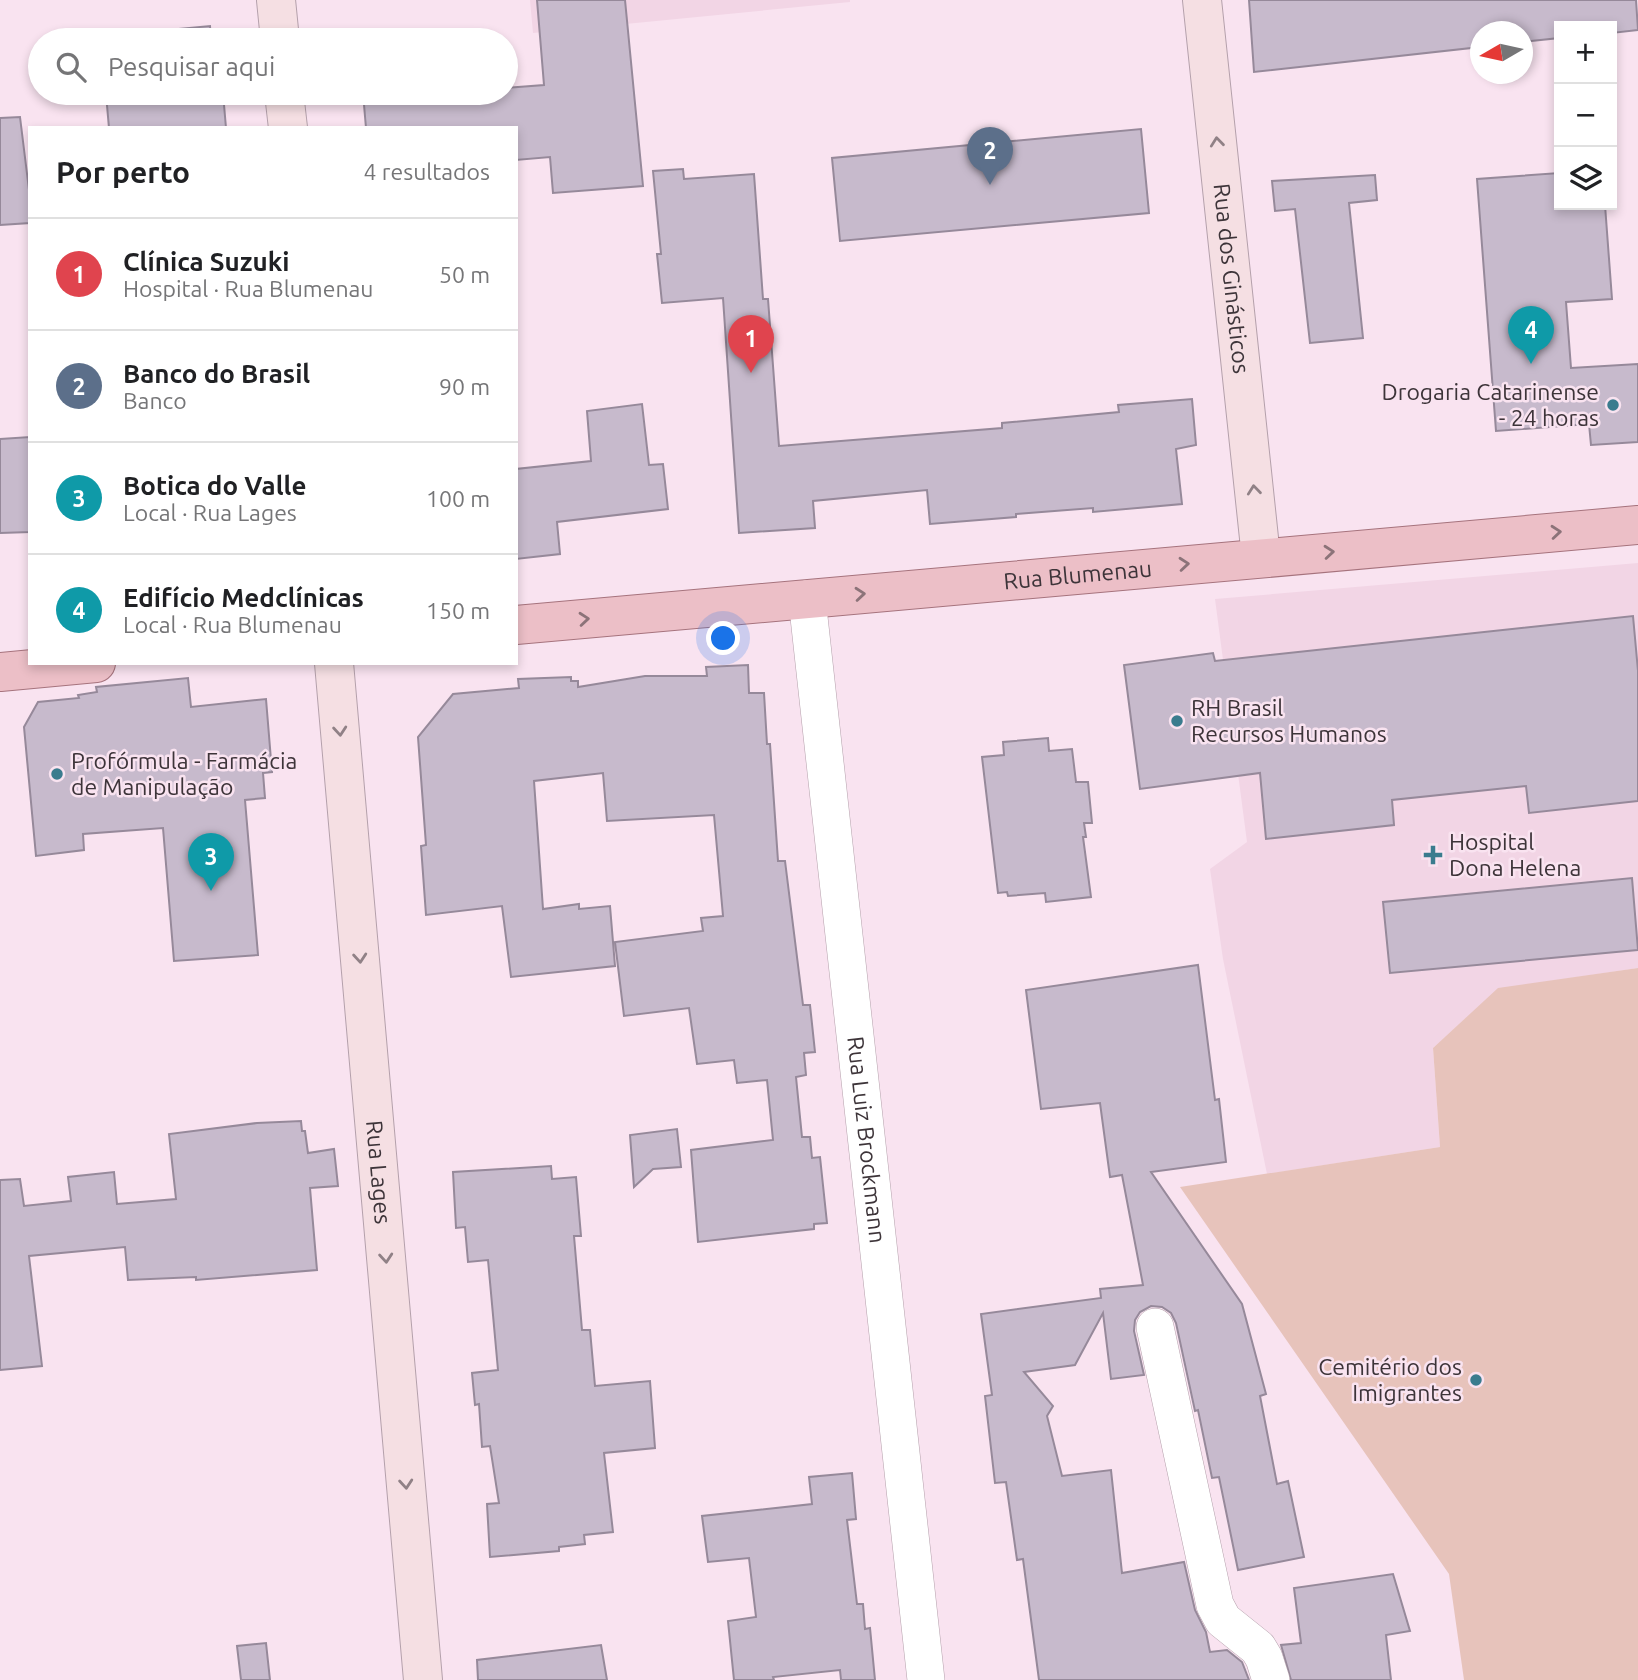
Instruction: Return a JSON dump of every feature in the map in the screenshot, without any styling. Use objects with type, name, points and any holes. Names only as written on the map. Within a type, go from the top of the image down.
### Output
[{"type":"main road","points":[[276,0],[279,28]]},
{"type":"main road","name":"Rua dos Ginásticos","points":[[1202,0],[1261,557]]},
{"type":"main road","points":[[285,105],[288,126]]},
{"type":"main road","name":"Rua Blumenau","points":[[518,625],[1638,525]]},
{"type":"main road","points":[[0,672],[75,665]]},
{"type":"main road","name":"Rua Lages","points":[[334,665],[423,1680]]},
{"type":"street","name":"Rua Luiz Brockmann","points":[[807,599],[926,1680]]},
{"type":"street","points":[[1155,1327],[1215,1605],[1223,1620],[1258,1648],[1265,1658],[1271,1680]]},
{"type":"shaded area","points":[[530,0],[850,0],[850,2],[533,33]]},
{"type":"shaded area","name":"Hospital Dona Helena","points":[[1638,563],[1638,968],[1498,989],[1433,1048],[1440,1147],[1267,1174],[1223,959],[1210,869],[1247,842],[1215,599]]},
{"type":"shaded area","name":"Cemitério dos Imigrantes","points":[[1638,968],[1638,1680],[1464,1680],[1449,1574],[1180,1187],[1440,1147],[1433,1048],[1498,988]]},
{"type":"building","points":[[537,0],[625,0],[643,186],[553,193],[550,157],[518,160],[518,126],[366,126],[364,105],[518,105],[518,87],[544,85]]},
{"type":"building","points":[[1249,0],[1636,0],[1638,30],[1617,32],[1617,21],[1554,21],[1554,39],[1533,41],[1533,21],[1470,21],[1470,48],[1254,72]]},
{"type":"building","points":[[107,105],[224,105],[226,126],[109,126]]},
{"type":"building","points":[[20,117],[28,182],[28,223],[0,225],[0,118]]},
{"type":"building","points":[[1141,129],[1149,213],[840,241],[832,158]]},
{"type":"building","points":[[683,169],[684,179],[754,174],[763,299],[768,299],[779,446],[1002,428],[1002,423],[1119,412],[1118,405],[1192,399],[1196,445],[1176,449],[1182,504],[1093,512],[1093,508],[1016,514],[1016,517],[930,524],[927,490],[813,501],[815,528],[739,533],[723,298],[662,303],[657,254],[661,254],[653,171]]},
{"type":"building","points":[[1554,173],[1554,210],[1605,210],[1612,299],[1566,302],[1571,368],[1638,364],[1638,442],[1591,445],[1589,424],[1496,431],[1477,179]]},
{"type":"building","points":[[1375,175],[1377,200],[1349,203],[1363,338],[1310,343],[1295,209],[1275,211],[1272,181]]},
{"type":"building","points":[[642,404],[649,465],[663,464],[668,509],[557,522],[560,554],[518,559],[518,469],[591,461],[587,411]]},
{"type":"building","points":[[28,437],[28,532],[0,533],[0,439]]},
{"type":"building","points":[[1633,616],[1638,671],[1638,801],[1529,813],[1526,786],[1392,800],[1394,825],[1266,839],[1260,773],[1140,789],[1124,665],[1213,653],[1215,661]]},
{"type":"building","points":[[748,665],[749,693],[764,693],[778,861],[785,861],[803,1005],[810,1005],[815,1052],[804,1053],[806,1075],[796,1077],[802,1137],[810,1137],[812,1158],[820,1157],[827,1223],[814,1224],[814,1229],[698,1242],[691,1150],[773,1140],[767,1080],[737,1083],[734,1060],[697,1064],[689,1008],[624,1016],[615,942],[703,931],[701,918],[723,916],[714,815],[607,821],[603,773],[534,781],[543,909],[579,904],[579,909],[610,906],[615,966],[511,977],[502,906],[426,915],[421,846],[426,845],[418,737],[453,694],[519,688],[518,679],[571,677],[571,681],[578,681],[578,687],[645,676],[707,676],[706,667]]},
{"type":"building","points":[[188,678],[191,707],[266,699],[272,772],[263,773],[265,798],[245,800],[258,955],[174,961],[163,828],[83,834],[84,850],[36,856],[24,727],[38,702],[79,698],[78,695],[97,692],[96,687]]},
{"type":"building","points":[[1048,738],[1049,751],[1072,749],[1076,782],[1088,782],[1092,823],[1084,823],[1086,837],[1083,837],[1091,897],[1046,902],[1045,893],[1008,896],[1007,892],[998,893],[982,757],[1004,755],[1003,742]]},
{"type":"building","points":[[1632,878],[1638,950],[1390,973],[1383,902]]},
{"type":"building","points":[[1198,965],[1215,1100],[1219,1099],[1226,1162],[1151,1172],[1242,1304],[1266,1394],[1260,1396],[1277,1484],[1288,1481],[1304,1557],[1238,1570],[1219,1477],[1212,1478],[1198,1410],[1195,1411],[1176,1323],[1171,1313],[1162,1307],[1151,1306],[1140,1312],[1135,1320],[1134,1331],[1144,1375],[1111,1379],[1103,1313],[1075,1365],[1024,1372],[1053,1406],[1047,1416],[1062,1476],[1111,1470],[1122,1573],[1184,1562],[1195,1610],[1206,1632],[1210,1652],[1227,1650],[1242,1662],[1249,1680],[1039,1680],[1023,1559],[1017,1560],[1006,1482],[995,1483],[985,1396],[992,1395],[981,1314],[1101,1298],[1100,1289],[1143,1285],[1122,1175],[1110,1177],[1100,1103],[1041,1109],[1026,990]]},
{"type":"building","points":[[301,1121],[308,1153],[334,1149],[338,1186],[310,1188],[317,1270],[196,1280],[196,1277],[128,1280],[125,1247],[29,1256],[42,1366],[0,1370],[0,1180],[20,1179],[24,1206],[71,1201],[68,1177],[114,1172],[117,1204],[176,1199],[169,1134],[257,1123]]},
{"type":"building","points":[[677,1129],[681,1167],[653,1169],[634,1187],[630,1135]]},
{"type":"building","points":[[551,1166],[552,1179],[576,1177],[581,1236],[574,1236],[582,1330],[590,1330],[595,1386],[650,1381],[655,1448],[604,1453],[613,1532],[584,1535],[585,1544],[559,1547],[559,1551],[490,1557],[487,1504],[499,1503],[490,1446],[482,1447],[479,1404],[475,1405],[472,1373],[498,1370],[488,1260],[468,1262],[465,1227],[456,1228],[453,1172]]},
{"type":"building","points":[[852,1473],[856,1519],[847,1520],[857,1604],[863,1604],[865,1629],[870,1628],[875,1680],[841,1680],[840,1670],[773,1677],[774,1680],[734,1680],[728,1621],[756,1617],[749,1558],[708,1562],[702,1516],[812,1504],[809,1477]]},
{"type":"building","points":[[1393,1574],[1410,1631],[1386,1635],[1391,1680],[1291,1680],[1281,1645],[1301,1643],[1294,1588]]},
{"type":"building","points":[[266,1643],[270,1680],[241,1680],[237,1646]]},
{"type":"building","points":[[601,1645],[607,1680],[478,1680],[477,1660]]},
{"type":"place","name":"Banco do Brasil","points":[[990,185]]},
{"type":"place","name":"Edifício Medclínicas","points":[[1531,364]]},
{"type":"place","name":"Clínica Suzuki","points":[[751,373]]},
{"type":"place","name":"Drogaria Catarinense - 24 horas","points":[[1613,405]]},
{"type":"place","name":"RH Brasil Recursos Humanos","points":[[1177,721]]},
{"type":"place","name":"Profórmula - Farmácia de Manipulação","points":[[57,774]]},
{"type":"place","name":"Hospital Dona Helena","points":[[1433,855]]},
{"type":"place","name":"Botica do Valle","points":[[211,891]]},
{"type":"place","name":"Cemitério dos Imigrantes","points":[[1476,1380]]}]
